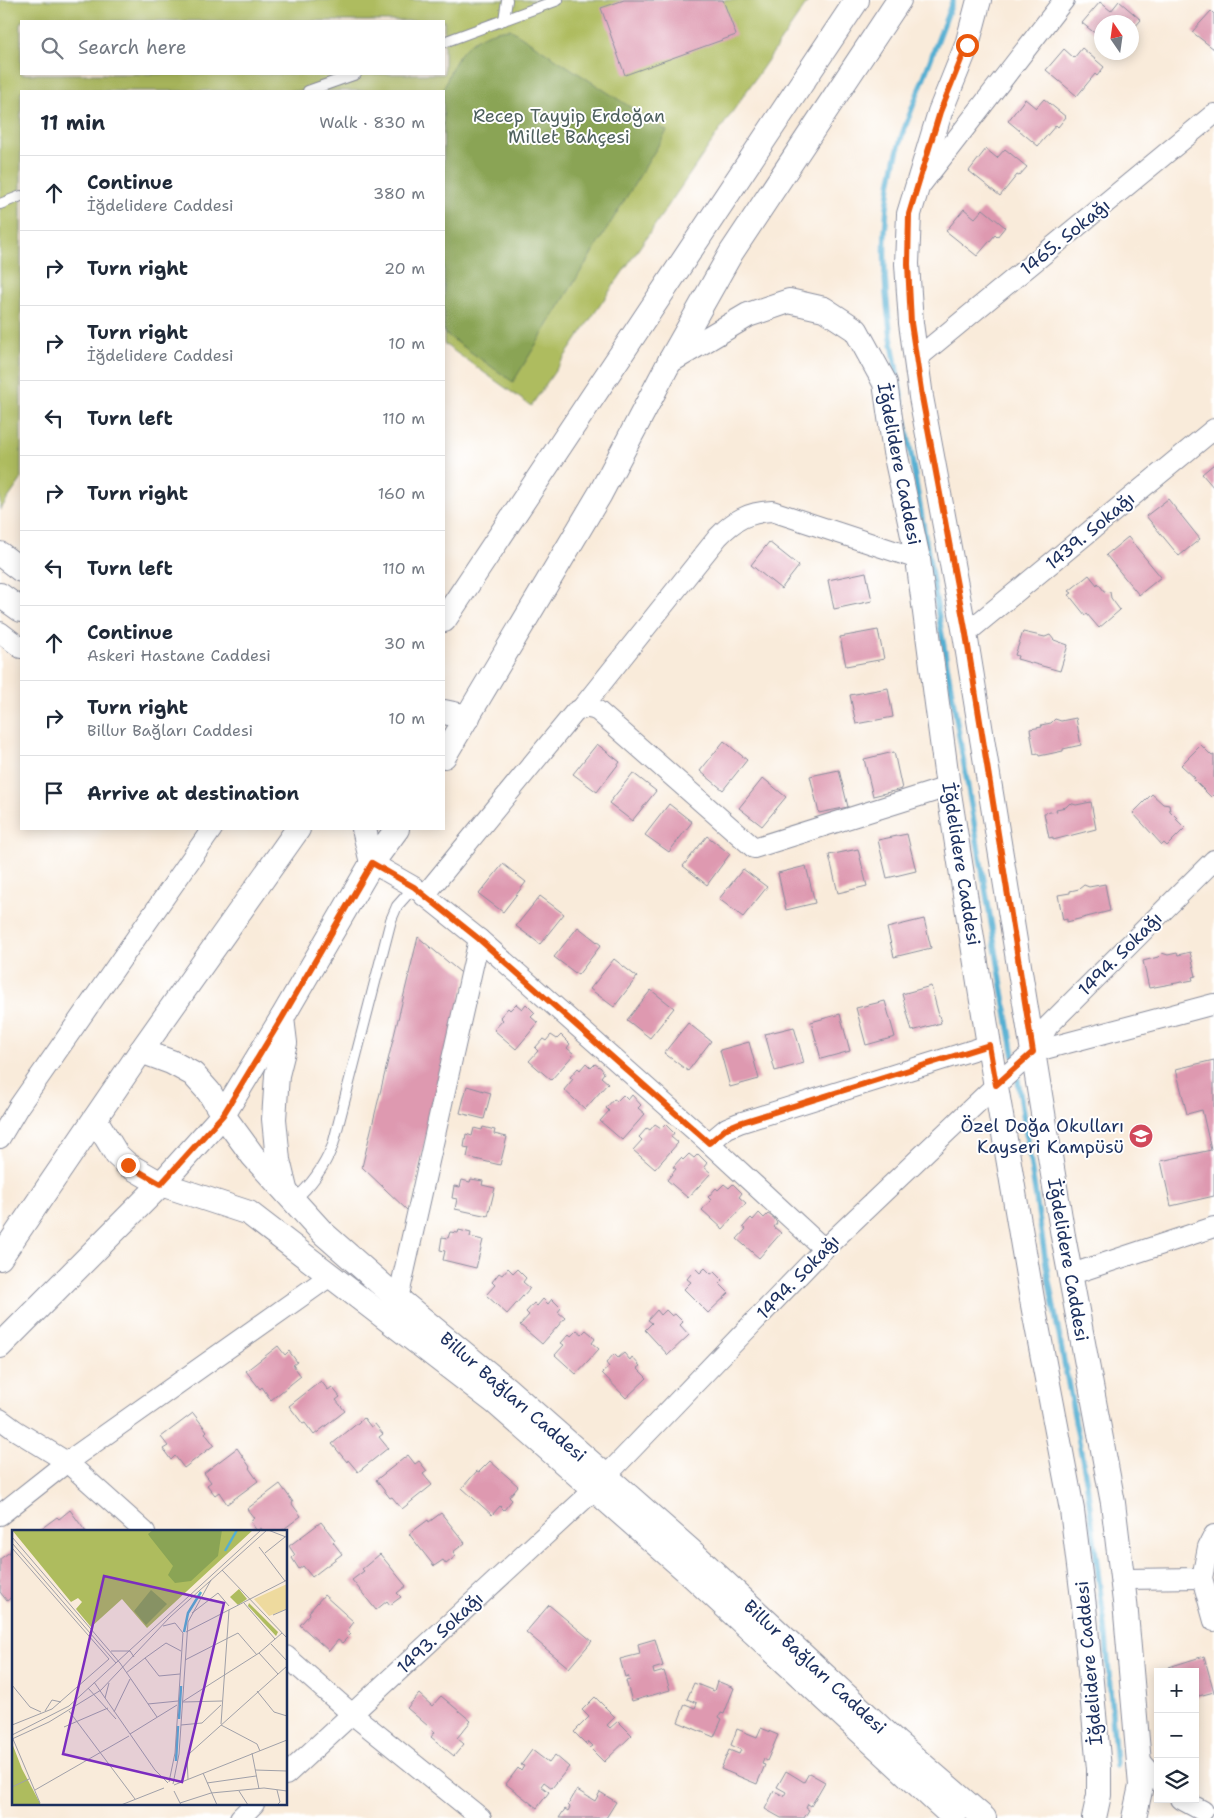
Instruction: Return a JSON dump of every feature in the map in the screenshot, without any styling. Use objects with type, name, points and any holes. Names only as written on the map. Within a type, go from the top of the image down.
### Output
[{"type":"street","points":[[445,618],[857,0]]},
{"type":"street","points":[[445,754],[600,494],[670,361],[731,252],[899,0]]},
{"type":"street","name":"İğdelidere Caddesi","points":[[979,0],[967,45],[940,112],[909,214],[908,245],[911,323],[915,360],[966,634],[1031,1055],[1069,1275],[1105,1456],[1122,1579],[1141,1786],[1134,1818]]},
{"type":"street","points":[[916,192],[1064,0]]},
{"type":"street","name":"1465. Sokağı","points":[[915,360],[1214,114]]},
{"type":"street","name":"İğdelidere Caddesi","points":[[670,361],[748,315],[789,301],[824,308],[856,330],[885,383],[896,452],[918,559],[948,786],[989,1045],[1004,1079],[1033,1305],[1074,1520],[1099,1769],[1099,1795],[1094,1818]]},
{"type":"street","name":"1439. Sokağı","points":[[966,634],[1214,429]]},
{"type":"street","points":[[581,709],[718,538],[732,524],[748,515],[772,511],[918,559]]},
{"type":"street","points":[[0,554],[20,569]]},
{"type":"street","points":[[0,595],[20,609]]},
{"type":"street","points":[[0,632],[20,647]]},
{"type":"street","points":[[419,891],[575,712],[581,709],[587,708],[598,711],[754,848],[948,786]]},
{"type":"street","points":[[445,712],[468,717]]},
{"type":"street","points":[[0,1138],[19,1106],[211,830]]},
{"type":"street","points":[[0,1258],[141,1051],[297,830]]},
{"type":"street","points":[[364,830],[372,863],[419,891],[479,939],[709,1143],[824,1249]]},
{"type":"street","points":[[0,1346],[161,1184],[223,1115],[372,863],[396,830]]},
{"type":"street","name":"1494. Sokağı","points":[[600,1484],[824,1249],[1031,1055],[1048,1026],[1214,860]]},
{"type":"street","points":[[398,1299],[479,939]]},
{"type":"street","points":[[1031,1055],[1214,1004]]},
{"type":"street","points":[[282,1018],[285,1043],[277,1075],[274,1119],[277,1150],[290,1195]]},
{"type":"street","points":[[709,1143],[727,1128],[739,1123],[989,1045]]},
{"type":"street","name":"Billur Bağları Caddesi","points":[[141,1051],[171,1062],[193,1074],[209,1092],[223,1115],[254,1156],[323,1233],[398,1299],[507,1389],[600,1484]]},
{"type":"street","name":"Billur Bağları Caddesi","points":[[95,1119],[117,1155],[128,1165],[161,1184],[249,1213],[600,1484],[691,1551],[892,1749]]},
{"type":"street","points":[[1069,1275],[1214,1227]]},
{"type":"street","points":[[0,1515],[67,1462],[330,1276]]},
{"type":"street","points":[[0,1419],[67,1462],[143,1530]]},
{"type":"street","name":"1493. Sokağı","points":[[288,1773],[600,1484]]},
{"type":"street","points":[[1214,1536],[1208,1547],[1202,1578],[1214,1621]]},
{"type":"street","points":[[1122,1579],[1202,1578]]},
{"type":"street","points":[[288,1658],[352,1714],[481,1818]]},
{"type":"street","points":[[892,1749],[946,1814]]},
{"type":"street","points":[[892,1749],[984,1818]]},
{"type":"street","points":[[1138,1758],[1154,1776]]},
{"type":"street","points":[[1074,1818],[1099,1795]]},
{"type":"street","points":[[1189,1803],[1204,1811]]},
{"type":"street","points":[[240,1818],[252,1806]]},
{"type":"lane","points":[[504,20],[506,0]]},
{"type":"lane","points":[[445,42],[558,0]]},
{"type":"lane","points":[[311,90],[353,75]]},
{"type":"lane","points":[[0,204],[20,196]]},
{"type":"lane","points":[[290,1195],[313,1182],[321,1171],[330,1152],[391,920],[397,906],[419,891]]},
{"type":"green space","name":"Recep Tayyip Erdoğan Millet Bahçesi","points":[[0,0],[809,0],[531,406],[445,345],[445,90],[20,90],[20,481],[0,510]]},
{"type":"green space","points":[[510,29],[667,131],[513,382],[445,334],[445,90],[443,90],[453,67],[466,48],[484,35]]},
{"type":"building","points":[[624,0],[723,0],[736,35],[625,75],[601,8]]},
{"type":"building","points":[[1119,1],[1135,15],[1094,15],[1094,33],[1082,23],[1100,2],[1111,11]]},
{"type":"building","points":[[1211,11],[1214,14],[1214,49],[1192,32]]},
{"type":"building","points":[[1082,48],[1104,67],[1097,76],[1095,74],[1077,96],[1046,70],[1064,49],[1074,58]]},
{"type":"building","points":[[1025,99],[1036,108],[1044,99],[1066,117],[1058,127],[1056,125],[1038,146],[1008,121]]},
{"type":"building","points":[[986,149],[997,158],[1005,149],[1027,167],[1019,176],[1017,175],[1000,196],[969,171]]},
{"type":"building","points":[[964,209],[975,218],[983,209],[1005,227],[997,237],[995,235],[977,256],[946,231]]},
{"type":"building","points":[[1214,464],[1214,488],[1202,474]]},
{"type":"building","points":[[1168,499],[1200,539],[1179,556],[1146,516]]},
{"type":"building","points":[[1128,537],[1161,577],[1139,595],[1106,555]]},
{"type":"building","points":[[769,542],[799,566],[781,589],[751,565]]},
{"type":"building","points":[[866,572],[872,601],[834,609],[828,580]]},
{"type":"building","points":[[1089,575],[1104,591],[1110,592],[1111,598],[1120,610],[1099,628],[1087,614],[1085,615],[1069,595],[1072,593],[1069,591]]},
{"type":"building","points":[[878,630],[884,659],[846,666],[840,637]]},
{"type":"building","points":[[1023,632],[1045,637],[1050,635],[1054,640],[1068,645],[1060,671],[1017,659],[1018,656],[1015,655]]},
{"type":"building","points":[[888,688],[893,717],[856,724],[850,695]]},
{"type":"building","points":[[1076,718],[1081,745],[1039,756],[1038,753],[1034,754],[1030,729],[1042,727],[1041,725],[1051,723],[1055,719],[1061,721]]},
{"type":"building","points":[[724,741],[747,760],[723,790],[700,771]]},
{"type":"building","points":[[597,744],[620,762],[597,792],[573,774]]},
{"type":"building","points":[[1201,745],[1212,756],[1214,755],[1214,794],[1211,797],[1181,765]]},
{"type":"building","points":[[894,752],[902,789],[873,796],[864,759]]},
{"type":"building","points":[[839,770],[848,807],[819,813],[810,776]]},
{"type":"building","points":[[633,773],[656,791],[632,821],[609,803]]},
{"type":"building","points":[[763,778],[786,797],[762,826],[739,808]]},
{"type":"building","points":[[1152,794],[1163,804],[1169,805],[1170,811],[1185,828],[1167,846],[1164,843],[1162,845],[1133,813]]},
{"type":"building","points":[[1091,802],[1096,829],[1053,840],[1053,837],[1049,838],[1044,813],[1057,811],[1056,809],[1066,807],[1070,803],[1076,805]]},
{"type":"building","points":[[669,804],[692,822],[669,852],[645,835]]},
{"type":"building","points":[[907,834],[916,871],[887,878],[878,840]]},
{"type":"building","points":[[707,836],[730,854],[707,885],[683,866]]},
{"type":"building","points":[[858,849],[867,886],[838,893],[829,855]]},
{"type":"building","points":[[503,864],[526,882],[503,912],[479,894]]},
{"type":"building","points":[[806,866],[815,903],[786,910],[778,873]]},
{"type":"building","points":[[743,869],[767,887],[743,917],[719,899]]},
{"type":"building","points":[[1105,884],[1110,911],[1067,922],[1067,919],[1063,920],[1058,895],[1070,893],[1070,891],[1079,889],[1084,885],[1089,887]]},
{"type":"building","points":[[540,896],[564,914],[540,944],[516,926]]},
{"type":"building","points":[[924,919],[931,948],[894,957],[887,928]]},
{"type":"building","points":[[578,927],[601,945],[578,975],[554,957]]},
{"type":"building","points":[[418,937],[466,977],[408,1211],[362,1167]]},
{"type":"building","points":[[1190,952],[1196,976],[1192,977],[1193,980],[1149,988],[1143,961],[1158,957],[1162,953],[1168,955],[1177,953],[1178,955]]},
{"type":"building","points":[[614,959],[637,977],[614,1007],[590,989]]},
{"type":"building","points":[[931,986],[941,1023],[912,1031],[902,994]]},
{"type":"building","points":[[651,990],[674,1008],[650,1038],[627,1020]]},
{"type":"building","points":[[885,1001],[895,1037],[866,1045],[856,1008]]},
{"type":"building","points":[[516,1004],[522,1009],[526,1004],[535,1013],[531,1017],[538,1023],[516,1049],[494,1030],[503,1020],[500,1017],[508,1008],[510,1010]]},
{"type":"building","points":[[840,1014],[850,1051],[821,1059],[811,1022]]},
{"type":"building","points":[[688,1023],[711,1041],[688,1071],[664,1053]]},
{"type":"building","points":[[794,1027],[804,1063],[775,1071],[765,1034]]},
{"type":"building","points":[[551,1035],[557,1039],[561,1035],[570,1044],[567,1048],[574,1054],[551,1080],[529,1061],[538,1051],[535,1048],[543,1039],[546,1041]]},
{"type":"building","points":[[749,1042],[759,1079],[730,1087],[720,1050]]},
{"type":"building","points":[[1214,1060],[1214,1196],[1171,1206],[1161,1161],[1211,1150],[1202,1110],[1187,1114],[1176,1069]]},
{"type":"building","points":[[586,1063],[591,1068],[595,1064],[601,1068],[604,1073],[601,1077],[608,1083],[585,1109],[564,1090],[573,1079],[570,1077],[578,1068],[580,1070]]},
{"type":"building","points":[[467,1086],[491,1093],[484,1119],[460,1113]]},
{"type":"building","points":[[623,1095],[628,1100],[632,1095],[641,1105],[638,1108],[645,1114],[622,1140],[600,1121],[609,1111],[606,1108],[614,1099],[617,1101]]},
{"type":"building","points":[[655,1124],[661,1128],[665,1124],[674,1133],[671,1137],[678,1143],[655,1169],[633,1150],[642,1140],[639,1137],[647,1128],[650,1130]]},
{"type":"building","points":[[483,1127],[495,1130],[494,1134],[507,1137],[500,1165],[467,1157],[469,1148],[464,1147],[466,1134],[472,1136],[474,1128],[482,1130]]},
{"type":"building","points":[[689,1154],[694,1158],[698,1154],[707,1163],[704,1167],[711,1173],[688,1198],[667,1180],[676,1169],[673,1167],[681,1158],[683,1160]]},
{"type":"building","points":[[471,1179],[483,1181],[482,1185],[495,1188],[488,1216],[455,1209],[457,1199],[452,1198],[454,1186],[460,1187],[462,1180],[470,1182]]},
{"type":"building","points":[[724,1184],[729,1188],[733,1184],[742,1193],[739,1197],[746,1203],[723,1229],[702,1210],[711,1200],[708,1197],[716,1188],[718,1190]]},
{"type":"building","points":[[759,1213],[764,1218],[768,1214],[774,1218],[777,1223],[774,1227],[781,1233],[759,1258],[737,1239],[746,1229],[743,1227],[751,1218],[753,1220]]},
{"type":"building","points":[[459,1230],[471,1233],[470,1237],[483,1240],[476,1268],[443,1260],[445,1251],[440,1250],[442,1237],[448,1238],[450,1232],[458,1233]]},
{"type":"building","points":[[508,1268],[513,1273],[517,1269],[526,1278],[523,1282],[530,1288],[507,1314],[486,1295],[495,1285],[492,1282],[499,1273],[502,1275]]},
{"type":"building","points":[[705,1268],[711,1274],[714,1272],[722,1280],[719,1283],[729,1293],[708,1313],[684,1289],[691,1282],[687,1279],[696,1269],[700,1273]]},
{"type":"building","points":[[543,1299],[548,1304],[552,1299],[561,1308],[558,1312],[565,1318],[542,1344],[520,1325],[529,1315],[526,1312],[534,1303],[537,1306]]},
{"type":"building","points":[[657,1310],[661,1315],[666,1310],[672,1316],[675,1314],[683,1322],[680,1325],[689,1335],[668,1355],[645,1330],[652,1323],[648,1320]]},
{"type":"building","points":[[577,1330],[582,1334],[586,1330],[592,1335],[595,1339],[592,1343],[599,1349],[576,1374],[555,1355],[564,1345],[561,1343],[569,1334],[571,1336]]},
{"type":"building","points":[[278,1346],[285,1355],[289,1351],[297,1362],[293,1365],[301,1376],[271,1400],[262,1387],[260,1389],[246,1371]]},
{"type":"building","points":[[624,1353],[630,1360],[632,1357],[640,1366],[637,1368],[647,1378],[626,1398],[602,1373],[609,1367],[606,1363],[614,1354],[618,1358]]},
{"type":"building","points":[[321,1381],[328,1390],[332,1387],[340,1397],[336,1400],[345,1411],[314,1435],[289,1406]]},
{"type":"building","points":[[193,1413],[207,1431],[205,1433],[214,1445],[184,1468],[175,1456],[171,1460],[163,1449],[168,1446],[161,1437]]},
{"type":"building","points":[[364,1418],[371,1427],[375,1424],[383,1434],[379,1437],[388,1448],[358,1472],[332,1444]]},
{"type":"building","points":[[237,1448],[258,1481],[227,1504],[219,1492],[215,1495],[207,1485],[211,1482],[204,1473]]},
{"type":"building","points":[[408,1455],[415,1464],[419,1461],[427,1471],[423,1474],[432,1485],[402,1509],[392,1497],[390,1498],[376,1480]]},
{"type":"building","points":[[490,1461],[518,1486],[509,1497],[512,1500],[504,1510],[500,1506],[492,1515],[462,1488],[477,1471],[479,1472]]},
{"type":"building","points":[[280,1484],[301,1516],[283,1530],[262,1530],[261,1528],[256,1530],[250,1521],[254,1518],[247,1509]]},
{"type":"building","points":[[70,1510],[85,1530],[39,1530],[57,1517],[59,1519]]},
{"type":"building","points":[[441,1513],[465,1543],[453,1552],[456,1556],[446,1564],[443,1560],[434,1566],[409,1534]]},
{"type":"building","points":[[321,1522],[335,1540],[333,1542],[342,1554],[312,1577],[303,1566],[299,1569],[292,1558],[295,1555],[289,1546]]},
{"type":"building","points":[[12,1550],[12,1597],[7,1601],[0,1592],[0,1559]]},
{"type":"building","points":[[380,1554],[406,1586],[397,1593],[401,1597],[390,1605],[387,1601],[376,1610],[352,1580],[364,1571],[362,1569]]},
{"type":"building","points":[[324,1595],[354,1622],[347,1631],[351,1634],[342,1643],[338,1640],[329,1651],[300,1625]]},
{"type":"building","points":[[549,1605],[592,1641],[569,1668],[526,1632]]},
{"type":"building","points":[[655,1639],[663,1666],[653,1669],[654,1674],[664,1671],[670,1690],[632,1701],[626,1681],[630,1680],[628,1676],[625,1677],[620,1659],[640,1654],[638,1644]]},
{"type":"building","points":[[1204,1656],[1214,1692],[1199,1696],[1199,1668],[1169,1667]]},
{"type":"building","points":[[717,1681],[734,1688],[724,1714],[721,1713],[719,1717],[722,1719],[714,1737],[678,1722],[685,1704],[695,1708],[697,1703],[687,1699],[694,1683],[714,1691]]},
{"type":"building","points":[[419,1694],[432,1706],[441,1696],[471,1721],[457,1738],[464,1744],[454,1756],[431,1737],[435,1732],[407,1708]]},
{"type":"building","points":[[595,1697],[615,1717],[607,1725],[610,1728],[618,1721],[632,1735],[604,1762],[590,1748],[593,1746],[589,1742],[587,1745],[574,1732],[589,1717],[582,1710]]},
{"type":"building","points":[[761,1728],[778,1735],[767,1761],[764,1759],[762,1764],[765,1765],[757,1784],[721,1769],[729,1750],[739,1754],[741,1750],[731,1745],[737,1729],[757,1737]]},
{"type":"building","points":[[532,1750],[549,1763],[555,1755],[569,1767],[552,1788],[544,1782],[541,1786],[549,1792],[537,1808],[506,1784],[518,1768],[521,1771],[524,1766],[521,1765]]},
{"type":"building","points":[[786,1771],[804,1782],[809,1773],[825,1782],[811,1806],[808,1804],[806,1808],[809,1810],[804,1818],[781,1818],[765,1809],[774,1791],[784,1796],[786,1792],[777,1787]]},
{"type":"building","points":[[577,1790],[595,1801],[600,1792],[616,1802],[606,1818],[559,1818],[565,1809],[568,1811],[570,1807],[568,1805]]},
{"type":"waterway","points":[[953,0],[902,135],[895,160],[890,185],[885,235],[886,286],[891,337],[1015,1062]]},
{"type":"waterway","points":[[1017,1074],[1048,1276],[1087,1484],[1106,1636],[1116,1766]]},
{"type":"place","name":"Özel Doğa Okulları Kayseri Kampüsü","points":[[1141,1136]]},
{"type":"route","points":[[128,1165],[161,1184],[223,1115],[372,863],[414,887],[479,939],[709,1143],[727,1128],[739,1123],[989,1045],[996,1085],[1033,1052],[966,634],[915,360],[911,323],[908,264],[909,214],[940,112],[967,45]]}]
